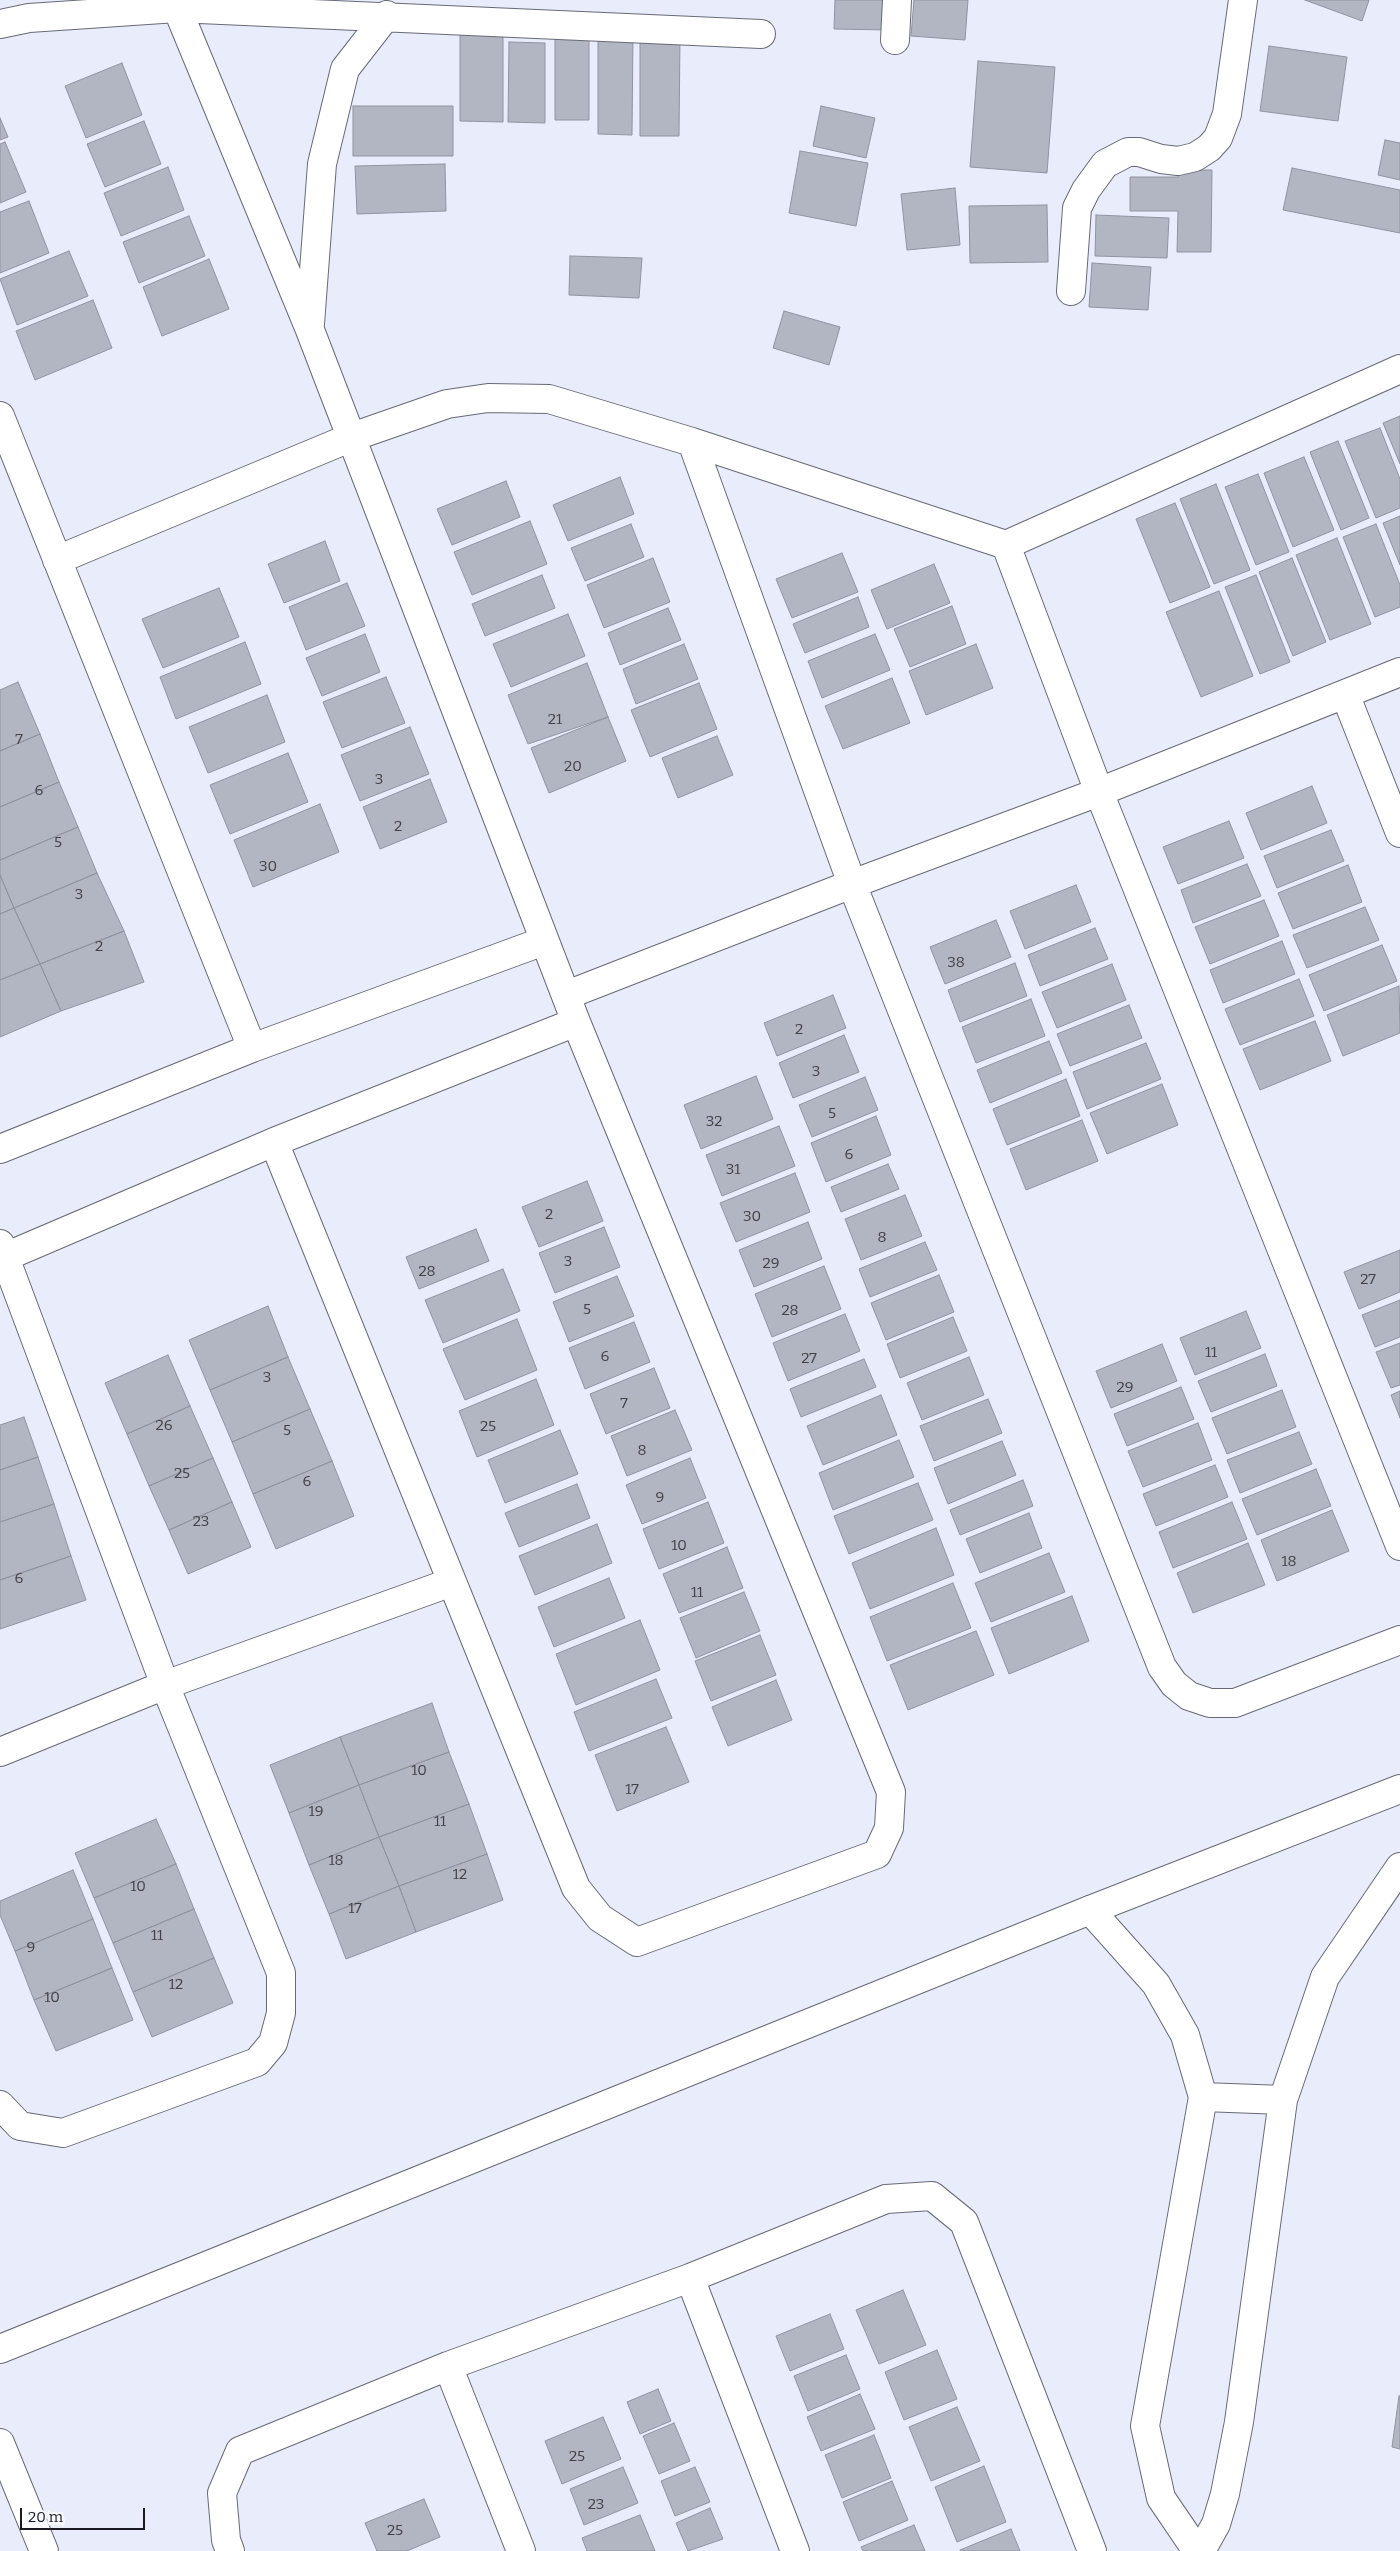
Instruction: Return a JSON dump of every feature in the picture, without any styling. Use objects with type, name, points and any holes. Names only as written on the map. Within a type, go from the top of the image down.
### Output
[{"type":"street","points":[[895,40],[897,0]]},
{"type":"street","points":[[1071,291],[1077,208],[1086,190],[1105,164],[1128,152],[1139,152],[1161,159],[1178,161],[1195,157],[1209,148],[1218,138],[1227,114],[1243,0]]},
{"type":"street","points":[[177,8],[310,330],[576,1022],[891,1792],[890,1828],[877,1854],[637,1942],[600,1918],[576,1888],[274,1142]]},
{"type":"street","points":[[0,24],[29,18],[177,8],[761,34]]},
{"type":"street","points":[[310,330],[322,164],[345,69],[387,16]]},
{"type":"street","points":[[56,560],[352,438],[447,404],[488,398],[549,399],[692,442],[1006,545],[1400,369]]},
{"type":"street","points":[[0,416],[252,1048]]},
{"type":"street","points":[[692,442],[852,884],[1162,1667],[1174,1684],[1190,1696],[1210,1703],[1235,1703],[1400,1640]]},
{"type":"street","points":[[1006,545],[1099,792],[1400,1546]]},
{"type":"street","points":[[567,995],[852,884],[1099,792],[1400,672]]},
{"type":"street","points":[[1345,694],[1400,833]]},
{"type":"street","points":[[0,1149],[252,1048],[544,940]]},
{"type":"street","points":[[0,2105],[20,2126],[63,2133],[258,2062],[272,2043],[281,2013],[281,1973],[165,1685],[2,1251],[576,1022]]},
{"type":"street","points":[[0,1752],[165,1685],[452,1582]]},
{"type":"street","points":[[0,2350],[1090,1910],[1400,1789]]},
{"type":"street","points":[[1090,1910],[1156,1984],[1185,2035],[1203,2096],[1145,2426],[1161,2498],[1199,2551],[1216,2524],[1225,2494],[1237,2431],[1283,2100],[1325,1977],[1400,1867]]},
{"type":"street","points":[[1203,2096],[1283,2100]]},
{"type":"street","points":[[230,2551],[226,2540],[222,2494],[240,2451],[448,2366],[690,2278],[886,2199],[932,2196],[964,2222],[1092,2551]]},
{"type":"street","points":[[690,2278],[795,2551]]},
{"type":"street","points":[[448,2366],[521,2551]]},
{"type":"street","points":[[0,2443],[44,2551]]},
{"type":"building","points":[[835,0],[890,0],[889,30],[834,29]]},
{"type":"building","points":[[914,0],[968,0],[965,40],[911,36]]},
{"type":"building","points":[[1305,0],[1369,0],[1362,21]]},
{"type":"building","points":[[460,29],[503,29],[503,122],[460,121]]},
{"type":"building","points":[[598,33],[633,33],[632,135],[598,134]]},
{"type":"building","points":[[640,35],[680,35],[679,136],[640,136]]},
{"type":"building","points":[[555,37],[589,37],[589,120],[555,120]]},
{"type":"building","points":[[509,42],[545,43],[545,123],[508,122]]},
{"type":"building","points":[[1269,46],[1347,57],[1338,121],[1260,111]]},
{"type":"building","points":[[978,61],[1055,67],[1047,173],[970,167]]},
{"type":"building","points":[[122,63],[142,115],[86,138],[65,86]]},
{"type":"building","points":[[353,106],[453,106],[453,156],[353,156]]},
{"type":"building","points":[[821,106],[875,118],[866,158],[813,146]]},
{"type":"building","points":[[0,118],[8,137],[0,140]]},
{"type":"building","points":[[144,121],[161,164],[105,187],[87,144]]},
{"type":"building","points":[[1385,140],[1400,143],[1400,180],[1378,175]]},
{"type":"building","points":[[5,142],[26,192],[0,203],[0,144]]},
{"type":"building","points":[[800,151],[868,163],[856,226],[789,213]]},
{"type":"building","points":[[445,164],[446,211],[357,214],[355,166]]},
{"type":"building","points":[[168,167],[184,210],[121,236],[104,193]]},
{"type":"building","points":[[1292,168],[1400,190],[1400,233],[1283,210]]},
{"type":"building","points":[[1178,170],[1212,170],[1211,252],[1177,252],[1178,211],[1130,211],[1130,177],[1178,177]]},
{"type":"building","points":[[955,188],[960,245],[907,250],[901,194]]},
{"type":"building","points":[[29,201],[49,253],[0,273],[0,212]]},
{"type":"building","points":[[1047,205],[1048,262],[970,263],[969,206]]},
{"type":"building","points":[[1096,215],[1169,218],[1167,258],[1095,256]]},
{"type":"building","points":[[189,216],[205,256],[139,283],[123,242]]},
{"type":"building","points":[[69,251],[88,296],[17,325],[0,279]]},
{"type":"building","points":[[570,256],[642,258],[639,298],[569,295]]},
{"type":"building","points":[[209,259],[229,309],[162,336],[143,287]]},
{"type":"building","points":[[1092,263],[1151,267],[1148,310],[1089,307]]},
{"type":"building","points":[[93,300],[112,348],[35,380],[16,331]]},
{"type":"building","points":[[784,311],[840,327],[829,365],[773,348]]},
{"type":"building","points":[[1400,416],[1400,464],[1383,423]]},
{"type":"building","points":[[1380,428],[1400,479],[1400,508],[1376,518],[1345,441]]},
{"type":"building","points":[[1338,441],[1369,518],[1341,530],[1310,452]]},
{"type":"building","points":[[1304,457],[1334,530],[1293,547],[1264,473]]},
{"type":"building","points":[[1258,474],[1289,552],[1256,565],[1225,487]]},
{"type":"building","points":[[620,477],[634,514],[568,541],[553,505]]},
{"type":"building","points":[[506,481],[520,517],[452,545],[437,509]]},
{"type":"building","points":[[1216,484],[1250,570],[1214,584],[1180,499]]},
{"type":"building","points":[[1175,503],[1210,587],[1170,603],[1136,519]]},
{"type":"building","points":[[1400,516],[1400,565],[1383,523]]},
{"type":"building","points":[[530,521],[547,564],[472,595],[454,552]]},
{"type":"building","points":[[631,524],[644,557],[585,581],[571,548]]},
{"type":"building","points":[[1376,524],[1400,585],[1400,607],[1375,617],[1343,537]]},
{"type":"building","points":[[1337,538],[1371,624],[1330,640],[1296,555]]},
{"type":"building","points":[[325,541],[340,581],[284,603],[268,564]]},
{"type":"building","points":[[842,553],[858,592],[792,618],[776,579]]},
{"type":"building","points":[[653,558],[670,602],[604,628],[587,585]]},
{"type":"building","points":[[1292,558],[1326,642],[1293,656],[1259,572]]},
{"type":"building","points":[[934,564],[950,603],[887,629],[871,590]]},
{"type":"building","points":[[542,575],[555,608],[485,636],[472,604]]},
{"type":"building","points":[[1256,575],[1290,662],[1260,674],[1225,587]]},
{"type":"building","points":[[347,583],[365,626],[306,650],[289,607]]},
{"type":"building","points":[[219,588],[239,637],[163,668],[142,619]]},
{"type":"building","points":[[1219,591],[1253,676],[1201,697],[1166,612]]},
{"type":"building","points":[[858,597],[869,627],[805,653],[793,624]]},
{"type":"building","points":[[952,606],[966,644],[910,667],[894,629]]},
{"type":"building","points":[[668,608],[681,640],[620,665],[608,633]]},
{"type":"building","points":[[568,614],[585,656],[511,687],[493,644]]},
{"type":"building","points":[[365,634],[380,672],[322,696],[306,658]]},
{"type":"building","points":[[875,634],[890,670],[822,698],[808,661]]},
{"type":"building","points":[[245,642],[261,684],[176,719],[160,677]]},
{"type":"building","points":[[684,644],[698,679],[636,704],[623,669]]},
{"type":"building","points":[[976,644],[993,688],[926,715],[909,671]]},
{"type":"building","points":[[587,663],[608,717],[528,744],[508,695]]},
{"type":"building","points":[[386,677],[405,723],[342,748],[323,702]]},
{"type":"building","points":[[892,678],[910,723],[843,749],[825,706]]},
{"type":"building","points":[[18,682],[40,734],[0,751],[0,690]]},
{"type":"building","points":[[699,683],[717,729],[650,757],[631,710]]},
{"type":"building","points":[[267,695],[285,742],[208,773],[189,727]]},
{"type":"building","points":[[608,717],[626,761],[549,793],[531,748]]},
{"type":"building","points":[[410,727],[429,774],[360,801],[341,755]]},
{"type":"building","points":[[40,734],[59,782],[0,807],[0,751]]},
{"type":"building","points":[[717,736],[733,775],[678,798],[662,758]]},
{"type":"building","points":[[288,753],[308,802],[230,834],[210,785]]},
{"type":"building","points":[[430,779],[447,822],[380,849],[363,807]]},
{"type":"building","points":[[59,782],[78,827],[0,860],[0,807]]},
{"type":"building","points":[[1312,786],[1327,823],[1261,850],[1246,813]]},
{"type":"building","points":[[320,804],[339,852],[253,887],[234,840]]},
{"type":"building","points":[[1229,821],[1244,858],[1178,884],[1163,847]]},
{"type":"building","points":[[78,827],[97,873],[14,908],[0,875],[0,860]]},
{"type":"building","points":[[1331,830],[1344,861],[1277,888],[1264,856]]},
{"type":"building","points":[[1247,864],[1261,896],[1193,923],[1181,890]]},
{"type":"building","points":[[1348,865],[1362,902],[1293,929],[1278,893]]},
{"type":"building","points":[[97,873],[124,931],[40,964],[14,908]]},
{"type":"building","points":[[0,875],[14,908],[0,914]]},
{"type":"building","points":[[1076,885],[1091,922],[1025,949],[1010,911]]},
{"type":"building","points":[[1264,900],[1279,936],[1210,964],[1195,927]]},
{"type":"building","points":[[1365,907],[1379,940],[1307,968],[1293,935]]},
{"type":"building","points":[[14,908],[40,964],[0,980],[0,914]]},
{"type":"building","points":[[996,920],[1011,957],[945,984],[930,947]]},
{"type":"building","points":[[1095,928],[1108,959],[1040,986],[1028,955]]},
{"type":"building","points":[[124,931],[144,982],[61,1011],[40,964]]},
{"type":"building","points":[[1282,941],[1295,974],[1223,1003],[1210,970]]},
{"type":"building","points":[[1382,945],[1397,981],[1324,1011],[1309,975]]},
{"type":"building","points":[[1015,963],[1027,996],[960,1022],[948,990]]},
{"type":"building","points":[[40,964],[61,1011],[0,1037],[0,980]]},
{"type":"building","points":[[1112,964],[1126,1000],[1057,1028],[1042,992]]},
{"type":"building","points":[[1299,979],[1314,1016],[1240,1045],[1225,1009]]},
{"type":"building","points":[[1399,986],[1400,1033],[1343,1056],[1327,1015]]},
{"type":"building","points":[[833,995],[846,1028],[777,1056],[764,1023]]},
{"type":"building","points":[[1031,999],[1045,1036],[976,1063],[962,1027]]},
{"type":"building","points":[[1129,1005],[1142,1038],[1070,1066],[1057,1034]]},
{"type":"building","points":[[1315,1021],[1331,1061],[1260,1090],[1243,1049]]},
{"type":"building","points":[[844,1035],[859,1072],[793,1098],[779,1063]]},
{"type":"building","points":[[1049,1041],[1062,1073],[990,1103],[977,1070]]},
{"type":"building","points":[[1146,1043],[1161,1079],[1087,1109],[1073,1072]]},
{"type":"building","points":[[756,1076],[773,1119],[701,1149],[684,1105]]},
{"type":"building","points":[[865,1077],[878,1110],[812,1137],[799,1105]]},
{"type":"building","points":[[1066,1079],[1080,1116],[1007,1145],[993,1109]]},
{"type":"building","points":[[1162,1084],[1178,1125],[1107,1154],[1090,1113]]},
{"type":"building","points":[[876,1116],[891,1155],[826,1182],[811,1143]]},
{"type":"building","points":[[1082,1120],[1098,1161],[1026,1190],[1010,1149]]},
{"type":"building","points":[[779,1126],[795,1166],[722,1196],[706,1155]]},
{"type":"building","points":[[888,1164],[899,1189],[841,1212],[831,1187]]},
{"type":"building","points":[[795,1173],[810,1212],[736,1242],[720,1203]]},
{"type":"building","points":[[587,1181],[603,1221],[539,1247],[522,1207]]},
{"type":"building","points":[[905,1195],[922,1236],[861,1260],[845,1219]]},
{"type":"building","points":[[808,1222],[822,1259],[754,1287],[739,1250]]},
{"type":"building","points":[[604,1227],[620,1267],[555,1293],[539,1253]]},
{"type":"building","points":[[476,1229],[489,1261],[419,1289],[406,1257]]},
{"type":"building","points":[[925,1242],[937,1270],[870,1297],[859,1269]]},
{"type":"building","points":[[1400,1250],[1400,1292],[1359,1309],[1344,1272]]},
{"type":"building","points":[[824,1266],[841,1309],[772,1337],[755,1294]]},
{"type":"building","points":[[503,1269],[520,1311],[443,1343],[425,1300]]},
{"type":"building","points":[[939,1275],[954,1312],[886,1340],[871,1303]]},
{"type":"building","points":[[617,1276],[634,1316],[569,1342],[553,1302]]},
{"type":"building","points":[[1400,1300],[1400,1337],[1375,1347],[1362,1315]]},
{"type":"building","points":[[268,1306],[288,1357],[210,1390],[189,1340]]},
{"type":"building","points":[[1246,1311],[1261,1348],[1195,1375],[1180,1338]]},
{"type":"building","points":[[845,1314],[860,1351],[788,1381],[773,1343]]},
{"type":"building","points":[[953,1317],[967,1351],[900,1378],[887,1344]]},
{"type":"building","points":[[517,1319],[537,1370],[465,1400],[443,1349]]},
{"type":"building","points":[[634,1322],[650,1362],[585,1389],[569,1348]]},
{"type":"building","points":[[1400,1343],[1400,1385],[1391,1388],[1376,1352]]},
{"type":"building","points":[[1162,1344],[1177,1381],[1111,1408],[1096,1371]]},
{"type":"building","points":[[1265,1354],[1277,1386],[1211,1412],[1198,1381]]},
{"type":"building","points":[[168,1355],[190,1406],[127,1434],[105,1383]]},
{"type":"building","points":[[288,1357],[310,1409],[232,1442],[210,1390]]},
{"type":"building","points":[[969,1357],[984,1395],[922,1420],[907,1383]]},
{"type":"building","points":[[864,1359],[876,1387],[801,1417],[790,1389]]},
{"type":"building","points":[[654,1368],[670,1408],[606,1434],[590,1394]]},
{"type":"building","points":[[536,1379],[554,1425],[477,1457],[459,1411]]},
{"type":"building","points":[[1181,1387],[1194,1419],[1127,1446],[1114,1414]]},
{"type":"building","points":[[1282,1390],[1296,1427],[1227,1454],[1212,1418]]},
{"type":"building","points":[[1400,1391],[1400,1418],[1391,1395]]},
{"type":"building","points":[[881,1395],[897,1435],[823,1465],[807,1426]]},
{"type":"building","points":[[988,1399],[1002,1433],[934,1461],[920,1426]]},
{"type":"building","points":[[190,1406],[213,1458],[149,1486],[127,1434]]},
{"type":"building","points":[[310,1409],[332,1461],[253,1494],[232,1442]]},
{"type":"building","points":[[675,1410],[692,1450],[627,1476],[611,1436]]},
{"type":"building","points":[[24,1417],[38,1457],[0,1470],[0,1425]]},
{"type":"building","points":[[1198,1423],[1212,1460],[1143,1487],[1128,1451]]},
{"type":"building","points":[[560,1430],[578,1474],[505,1503],[488,1460]]},
{"type":"building","points":[[1299,1432],[1312,1464],[1240,1493],[1227,1460]]},
{"type":"building","points":[[899,1440],[914,1477],[833,1510],[819,1473]]},
{"type":"building","points":[[1002,1441],[1016,1475],[948,1504],[934,1468]]},
{"type":"building","points":[[38,1457],[54,1504],[0,1522],[0,1470]]},
{"type":"building","points":[[213,1458],[232,1502],[169,1530],[149,1486]]},
{"type":"building","points":[[690,1458],[706,1498],[642,1524],[626,1485]]},
{"type":"building","points":[[332,1461],[354,1516],[276,1549],[253,1494]]},
{"type":"building","points":[[1215,1465],[1228,1497],[1156,1526],[1143,1494]]},
{"type":"building","points":[[1316,1469],[1331,1506],[1257,1535],[1242,1499]]},
{"type":"building","points":[[1023,1480],[1033,1506],[960,1535],[950,1510]]},
{"type":"building","points":[[918,1483],[933,1520],[849,1554],[834,1516]]},
{"type":"building","points":[[577,1484],[590,1518],[519,1547],[505,1513]]},
{"type":"building","points":[[232,1502],[251,1547],[188,1574],[169,1530]]},
{"type":"building","points":[[708,1502],[724,1543],[659,1569],[643,1529]]},
{"type":"building","points":[[1232,1502],[1247,1539],[1173,1568],[1159,1532]]},
{"type":"building","points":[[54,1504],[71,1556],[0,1580],[0,1522]]},
{"type":"building","points":[[1332,1510],[1349,1551],[1277,1581],[1261,1540]]},
{"type":"building","points":[[1029,1513],[1042,1548],[980,1573],[966,1539]]},
{"type":"building","points":[[597,1524],[612,1563],[535,1595],[519,1556]]},
{"type":"building","points":[[936,1528],[954,1575],[870,1609],[852,1563]]},
{"type":"building","points":[[1248,1543],[1265,1585],[1193,1613],[1177,1573]]},
{"type":"building","points":[[727,1547],[743,1588],[679,1613],[663,1574]]},
{"type":"building","points":[[1049,1553],[1065,1592],[991,1622],[975,1583]]},
{"type":"building","points":[[71,1556],[86,1600],[0,1629],[0,1580]]},
{"type":"building","points":[[609,1578],[625,1618],[554,1647],[538,1607]]},
{"type":"building","points":[[953,1583],[971,1628],[887,1661],[870,1617]]},
{"type":"building","points":[[744,1592],[760,1631],[696,1658],[680,1618]]},
{"type":"building","points":[[1072,1596],[1089,1641],[1009,1674],[991,1628]]},
{"type":"building","points":[[640,1620],[660,1670],[576,1705],[556,1654]]},
{"type":"building","points":[[976,1631],[994,1675],[908,1710],[890,1665]]},
{"type":"building","points":[[760,1635],[776,1675],[711,1701],[695,1661]]},
{"type":"building","points":[[656,1679],[672,1718],[589,1751],[574,1712]]},
{"type":"building","points":[[776,1680],[792,1720],[728,1746],[712,1707]]},
{"type":"building","points":[[432,1703],[449,1752],[359,1785],[340,1737]]},
{"type":"building","points":[[666,1727],[689,1782],[617,1811],[595,1755]]},
{"type":"building","points":[[340,1737],[359,1785],[289,1813],[270,1765]]},
{"type":"building","points":[[449,1752],[469,1804],[379,1837],[359,1785]]},
{"type":"building","points":[[359,1785],[379,1837],[309,1865],[289,1813]]},
{"type":"building","points":[[469,1804],[487,1854],[399,1886],[379,1837]]},
{"type":"building","points":[[156,1819],[176,1864],[94,1898],[75,1853]]},
{"type":"building","points":[[379,1837],[399,1886],[329,1914],[309,1865]]},
{"type":"building","points":[[487,1854],[503,1900],[416,1932],[399,1886]]},
{"type":"building","points":[[176,1864],[194,1909],[113,1943],[94,1898]]},
{"type":"building","points":[[73,1870],[93,1919],[15,1951],[0,1915],[0,1901]]},
{"type":"building","points":[[399,1886],[416,1932],[346,1959],[329,1914]]},
{"type":"building","points":[[194,1909],[214,1958],[133,1992],[113,1943]]},
{"type":"building","points":[[93,1919],[112,1968],[34,2000],[15,1951]]},
{"type":"building","points":[[214,1958],[233,2003],[152,2037],[133,1992]]},
{"type":"building","points":[[112,1968],[133,2020],[56,2051],[34,2000]]},
{"type":"building","points":[[903,2290],[926,2345],[879,2364],[856,2310]]},
{"type":"building","points":[[830,2314],[844,2349],[790,2371],[776,2336]]},
{"type":"building","points":[[937,2350],[957,2399],[904,2420],[885,2372]]},
{"type":"building","points":[[846,2355],[860,2389],[808,2411],[794,2376]]},
{"type":"building","points":[[658,2389],[671,2421],[640,2434],[627,2402]]},
{"type":"building","points":[[860,2394],[875,2429],[821,2451],[807,2417]]},
{"type":"building","points":[[1400,2396],[1400,2449],[1392,2447]]},
{"type":"building","points":[[957,2407],[980,2461],[931,2481],[909,2427]]},
{"type":"building","points":[[603,2417],[621,2459],[562,2484],[545,2441]]},
{"type":"building","points":[[674,2423],[690,2461],[659,2474],[643,2436]]},
{"type":"building","points":[[874,2435],[891,2478],[842,2498],[825,2455]]},
{"type":"building","points":[[984,2466],[1006,2522],[957,2542],[935,2487]]},
{"type":"building","points":[[623,2467],[638,2503],[584,2525],[570,2489]]},
{"type":"building","points":[[695,2467],[710,2502],[675,2516],[661,2481]]},
{"type":"building","points":[[892,2481],[908,2520],[859,2541],[843,2502]]},
{"type":"building","points":[[424,2499],[440,2537],[407,2551],[377,2551],[365,2523]]},
{"type":"building","points":[[710,2508],[723,2539],[688,2551],[676,2523]]},
{"type":"building","points":[[640,2515],[655,2551],[587,2551],[582,2538]]},
{"type":"building","points":[[914,2525],[925,2551],[863,2551],[861,2547]]},
{"type":"building","points":[[1011,2529],[1020,2551],[960,2551],[960,2550]]}]
